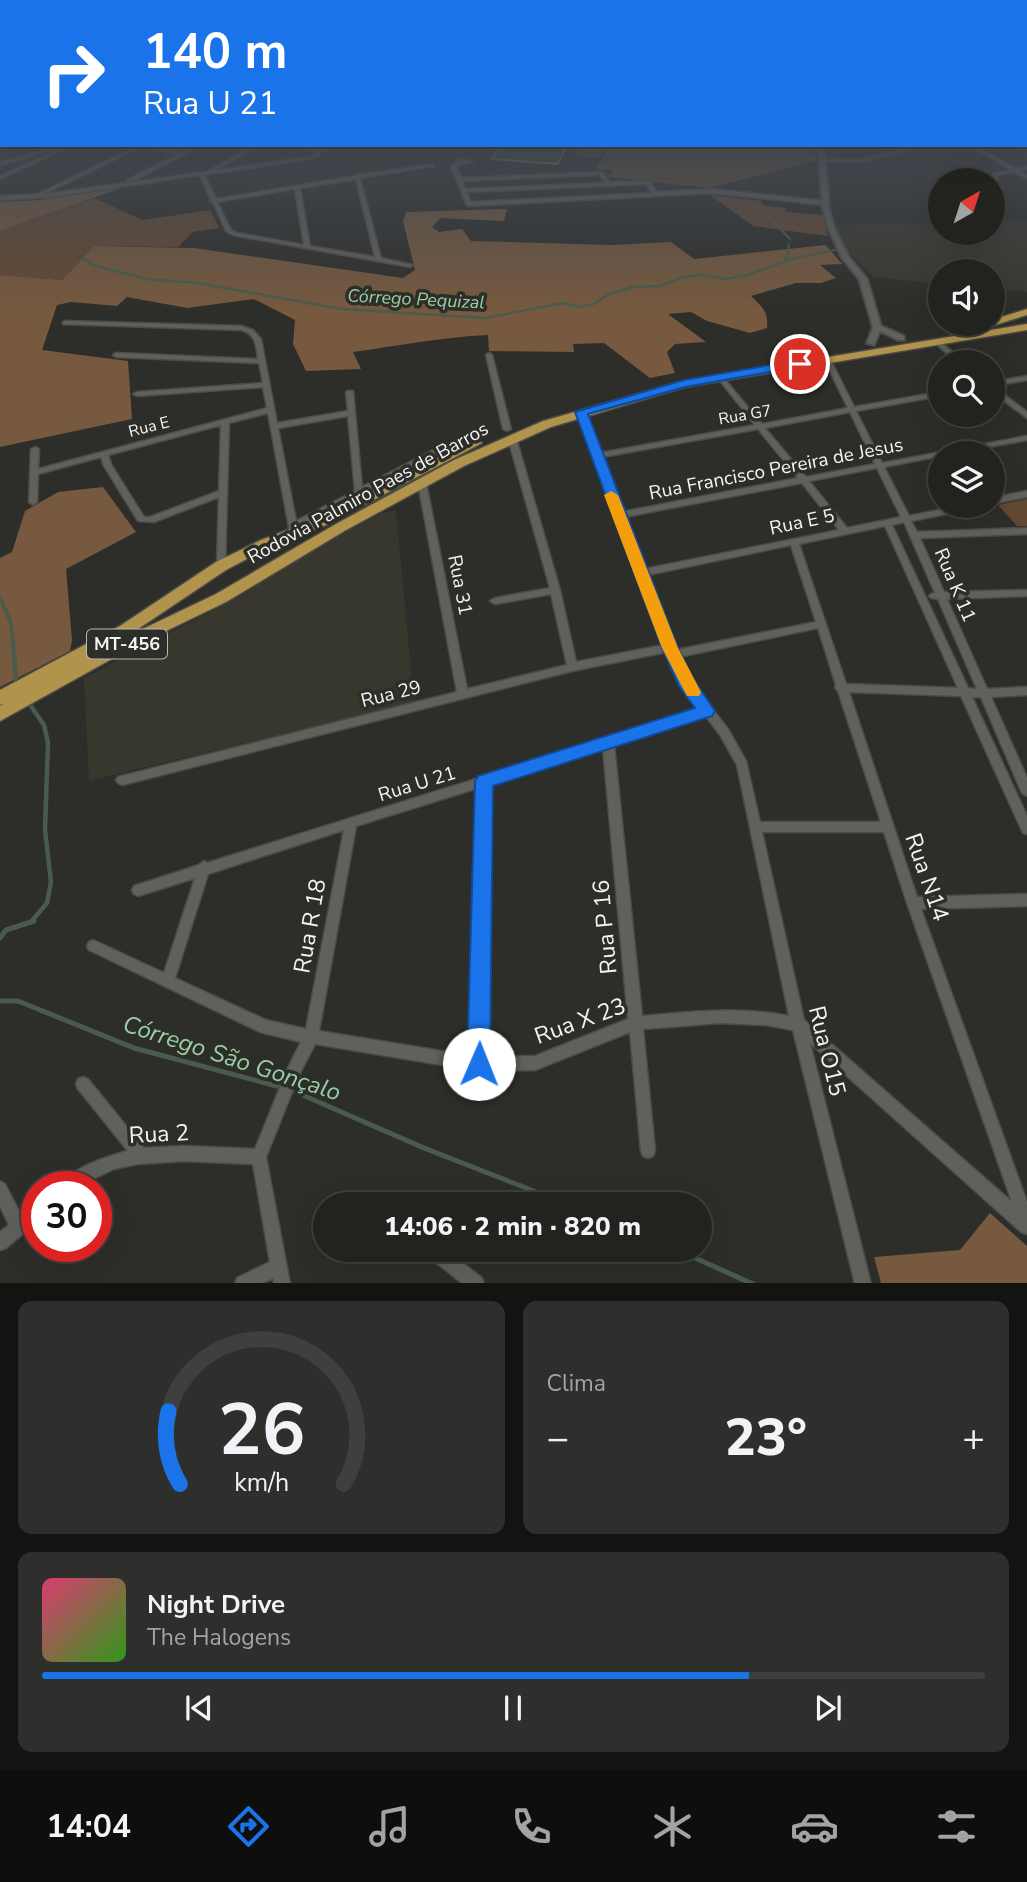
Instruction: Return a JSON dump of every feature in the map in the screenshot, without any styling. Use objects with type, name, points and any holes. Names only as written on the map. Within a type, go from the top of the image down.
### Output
[{"type":"main road","name":"Rodovia Palmiro Paes de Barros","points":[[1005,319],[1027,312]]},
{"type":"main road","name":"Rodovia Palmiro Paes de Barros","points":[[4,704],[221,598],[509,433],[635,396],[720,377],[1027,327]]},
{"type":"main road","name":"Rodovia Palmiro Paes de Barros","points":[[31,690],[199,579],[239,556],[359,498],[573,404],[676,376],[928,333]]},
{"type":"main road","points":[[239,556],[251,555],[264,560],[266,567],[259,577]]},
{"type":"main road","points":[[199,579],[201,592],[221,598]]},
{"type":"street","points":[[33,197],[46,191]]},
{"type":"street","points":[[0,198],[76,191]]},
{"type":"street","points":[[209,191],[229,231],[410,265]]},
{"type":"street","points":[[213,201],[270,191]]},
{"type":"street","points":[[298,191],[306,246]]},
{"type":"street","points":[[361,191],[378,258]]},
{"type":"street","points":[[464,191],[469,204],[712,191],[774,197],[775,201],[825,206]]},
{"type":"street","points":[[653,191],[656,195]]},
{"type":"street","points":[[824,191],[825,206],[836,241],[863,279],[877,327],[871,343]]},
{"type":"street","points":[[65,323],[241,328],[251,331],[258,339],[293,530]]},
{"type":"street","points":[[877,327],[901,338]]},
{"type":"street","points":[[936,341],[947,350]]},
{"type":"street","points":[[116,355],[261,360]]},
{"type":"street","points":[[489,355],[555,590],[572,667]]},
{"type":"street","name":"Rua K 11","points":[[827,359],[914,535],[1027,791]]},
{"type":"street","points":[[720,377],[845,531]]},
{"type":"street","points":[[1005,383],[1027,378]]},
{"type":"street","points":[[137,394],[266,385]]},
{"type":"street","points":[[350,393],[359,498],[444,448]]},
{"type":"street","name":"Rua G7","points":[[596,456],[928,396]]},
{"type":"street","points":[[1005,397],[1027,416]]},
{"type":"street","name":"Rua E","points":[[35,472],[270,410]]},
{"type":"street","name":"Rua O15","points":[[581,412],[671,651],[685,681],[724,732],[742,764],[798,1024],[863,1283]]},
{"type":"street","points":[[274,426],[352,413]]},
{"type":"street","points":[[221,566],[225,422]]},
{"type":"street","name":"Rua Francisco Pereira de Jesus","points":[[1005,442],[1027,438]]},
{"type":"street","points":[[33,502],[35,449]]},
{"type":"street","points":[[104,453],[108,466],[141,519],[150,520],[222,494]]},
{"type":"street","name":"Rua Francisco Pereira de Jesus","points":[[618,515],[928,456]]},
{"type":"street","name":"Rua 31","points":[[422,483],[463,694]]},
{"type":"street","points":[[1005,498],[1027,494]]},
{"type":"street","name":"Rua E 5","points":[[640,573],[928,515]]},
{"type":"street","name":"Rua K 11","points":[[887,522],[1025,821]]},
{"type":"street","points":[[914,535],[1027,531]]},
{"type":"street","name":"Rua N14","points":[[794,541],[887,827],[1027,1225]]},
{"type":"street","points":[[495,601],[555,590]]},
{"type":"street","points":[[923,597],[1027,593]]},
{"type":"street","name":"Rua 29","points":[[122,780],[572,667],[822,624]]},
{"type":"street","points":[[840,688],[983,693],[1027,691]]},
{"type":"street","name":"Rua U 21","points":[[138,890],[706,711]]},
{"type":"street","name":"Rua P 16","points":[[608,741],[648,1151]]},
{"type":"street","points":[[479,1064],[484,781]]},
{"type":"street","name":"Rua R 18","points":[[259,1157],[293,1073],[312,1037],[351,822]]},
{"type":"street","points":[[756,827],[887,827]]},
{"type":"street","points":[[168,981],[204,867]]},
{"type":"street","points":[[913,903],[1027,900]]},
{"type":"street","name":"Rua X 23","points":[[93,946],[265,1027],[479,1064],[535,1063],[636,1023],[720,1016],[766,1018],[798,1024]]},
{"type":"street","points":[[798,1024],[1027,1225]]},
{"type":"street","points":[[83,1084],[139,1153]]},
{"type":"street","name":"Rua 2","points":[[92,1171],[105,1163],[139,1153],[259,1157]]},
{"type":"street","points":[[259,1157],[282,1283]]},
{"type":"street","points":[[0,1189],[18,1227]]},
{"type":"street","points":[[0,1241],[21,1225]]},
{"type":"street","points":[[449,1262],[476,1283]]},
{"type":"street","points":[[243,1283],[279,1266]]},
{"type":"shaded area","points":[[113,191],[0,231],[0,202]]},
{"type":"shaded area","points":[[710,195],[762,201],[762,205],[785,208],[786,212],[823,215],[828,236],[753,226]]},
{"type":"shaded area","points":[[94,198],[143,220],[210,210],[219,228],[193,232],[178,247],[94,246],[62,280],[0,275],[0,231]]},
{"type":"shaded area","points":[[507,209],[504,221],[440,218],[432,227],[439,232],[462,229],[471,241],[611,245],[671,242],[694,259],[826,245],[842,264],[820,265],[836,278],[821,283],[796,283],[751,296],[764,309],[767,328],[750,333],[707,321],[691,312],[668,314],[706,342],[675,344],[667,352],[675,373],[650,378],[604,343],[573,344],[574,352],[489,351],[488,335],[353,352],[361,369],[306,371],[293,344],[295,320],[254,299],[187,308],[127,297],[117,306],[71,302],[57,305],[42,350],[128,361],[132,419],[0,447],[0,275],[62,280],[94,246],[194,248],[403,278],[415,270],[403,221],[406,212]]},
{"type":"shaded area","points":[[1005,221],[1027,221],[1027,292],[1005,290],[1005,259],[928,259],[928,283],[873,277],[844,247],[835,225],[928,223],[928,245],[1005,245]]},
{"type":"shaded area","points":[[103,487],[136,532],[66,569],[72,640],[70,651],[0,687],[0,558],[12,552],[25,511],[58,492]]},
{"type":"shaded area","points":[[1027,499],[1027,526],[1017,526],[1005,513],[1005,504]]},
{"type":"shaded area","points":[[396,510],[414,702],[89,781],[84,678],[238,597],[332,538],[382,513]]},
{"type":"shaded area","points":[[990,1213],[1027,1246],[1027,1283],[881,1283],[874,1257],[960,1250]]},
{"type":"waterway","name":"Córrego Pequizal","points":[[764,211],[790,239]]},
{"type":"waterway","name":"Córrego Pequizal","points":[[786,260],[789,244]]},
{"type":"waterway","name":"Córrego Pequizal","points":[[786,260],[840,249]]},
{"type":"waterway","name":"Córrego Pequizal","points":[[84,259],[92,265],[146,279],[197,283],[342,309],[485,318],[563,303],[579,307],[594,304],[607,295],[633,287],[660,286],[683,277],[704,275],[726,279],[748,275],[792,259]]},
{"type":"waterway","name":"Córrego São Gonçalo","points":[[0,597],[11,623],[13,643]]},
{"type":"waterway","name":"Córrego São Gonçalo","points":[[13,641],[16,683]]},
{"type":"waterway","name":"Córrego São Gonçalo","points":[[28,702],[44,725],[48,743],[45,830],[51,882],[47,903],[31,922]]},
{"type":"waterway","name":"Córrego São Gonçalo","points":[[0,938],[6,930],[31,922]]},
{"type":"waterway","name":"Córrego São Gonçalo","points":[[0,1001],[18,1001],[134,1048],[284,1088]]},
{"type":"waterway","name":"Córrego São Gonçalo","points":[[291,1090],[424,1148],[536,1192]]},
{"type":"waterway","name":"Córrego São Gonçalo","points":[[704,1262],[751,1283]]},
{"type":"slow traffic","points":[[611,495],[670,648],[693,692]]},
{"type":"route","points":[[479,1064],[484,781],[706,711],[685,681],[670,648],[581,412],[684,384],[800,364]]}]
